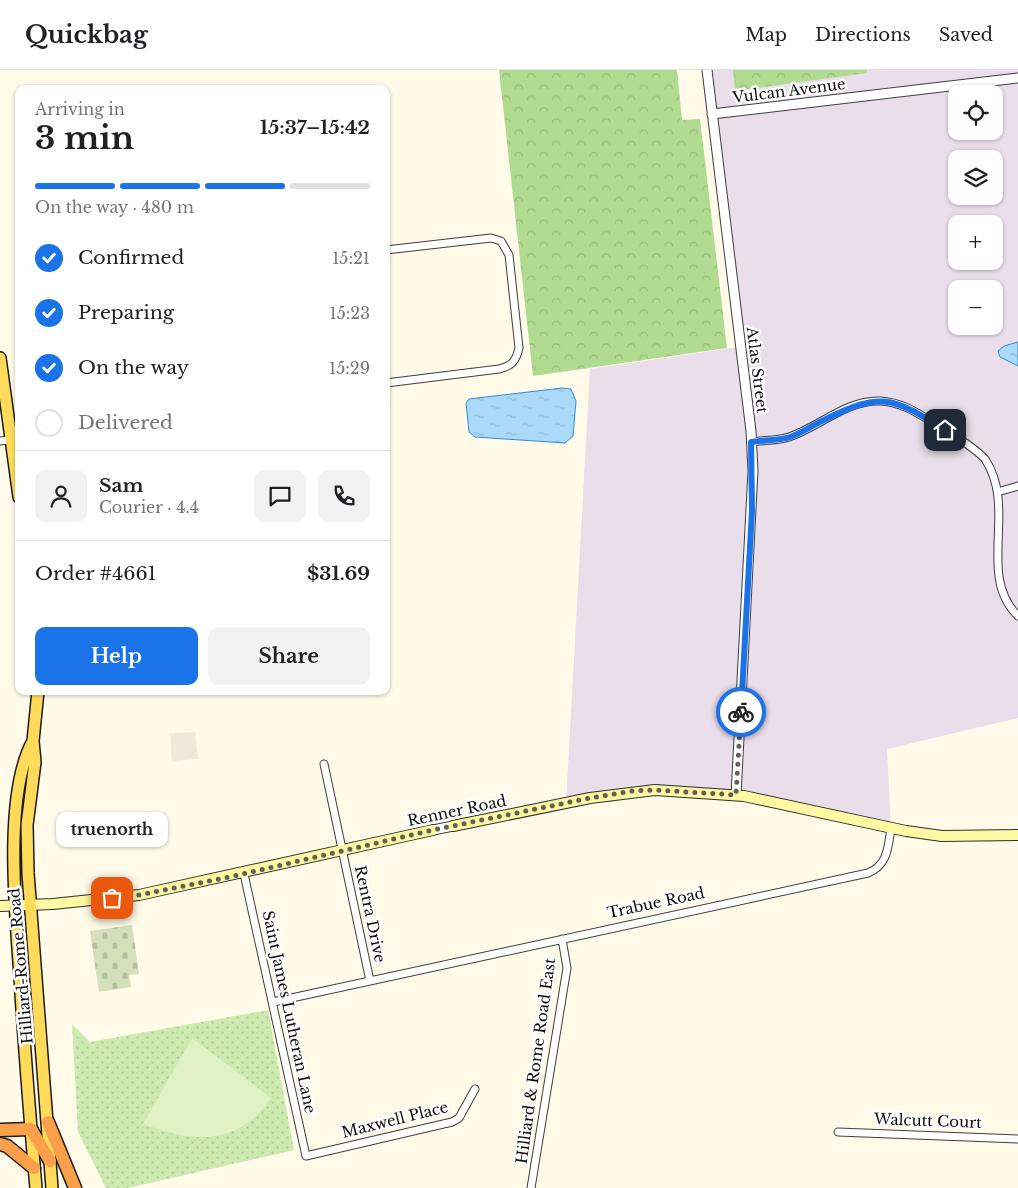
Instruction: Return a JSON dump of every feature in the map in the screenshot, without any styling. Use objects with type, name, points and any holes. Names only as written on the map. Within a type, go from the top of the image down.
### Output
[{"type":"highway","points":[[48,1122],[75,1188]]},
{"type":"highway","points":[[0,1130],[31,1129],[50,1160]]},
{"type":"highway","points":[[0,1144],[7,1146],[34,1168]]},
{"type":"main road","points":[[0,358],[15,471]]},
{"type":"main road","name":"Hilliard-Rome Road","points":[[38,695],[28,825],[31,906],[52,1188]]},
{"type":"main road","name":"Hilliard-Rome Road","points":[[33,741],[25,756],[19,788],[15,832],[16,906],[36,1188]]},
{"type":"main road","name":"Renner Road","points":[[453,826],[632,791],[695,791],[736,795],[891,828]]},
{"type":"main road","points":[[891,828],[942,836],[1018,835]]},
{"type":"main road","name":"Renner Road","points":[[0,906],[31,906],[139,895],[244,874],[433,830]]},
{"type":"street","name":"Atlas Street","points":[[707,70],[751,442],[752,510],[736,795]]},
{"type":"street","name":"Vulcan Avenue","points":[[712,114],[1018,78]]},
{"type":"street","points":[[390,250],[491,238],[501,241],[509,255],[519,348],[517,360],[510,366],[499,369],[390,383]]},
{"type":"street","points":[[751,442],[790,437],[863,402],[879,401],[895,403],[910,408],[970,446],[984,458],[997,479],[1001,491],[1004,507],[1002,590],[1007,604],[1018,616]]},
{"type":"street","points":[[1001,491],[1018,486]]},
{"type":"street","name":"Rentra Drive","points":[[324,764],[370,981]]},
{"type":"street","name":"Renner Road","points":[[433,830],[453,826]]},
{"type":"street","name":"Trabue Road","points":[[273,1002],[876,870],[885,858],[891,828]]},
{"type":"street","name":"Saint James Lutheran Lane","points":[[244,874],[306,1156]]},
{"type":"street","name":"Hilliard & Rome Road East","points":[[531,1188],[567,968],[562,939]]},
{"type":"street","name":"Maxwell Place","points":[[306,1156],[452,1122],[459,1118],[475,1089]]},
{"type":"street","name":"Walcutt Court","points":[[838,1132],[1018,1139]]},
{"type":"shaded area","points":[[707,70],[1018,70],[1018,718],[887,749],[891,828],[695,791],[566,803],[590,369],[739,347]]},
{"type":"shaded area","points":[[195,732],[198,759],[172,761],[170,733]]},
{"type":"green space","points":[[499,70],[677,70],[682,120],[700,119],[727,348],[533,376]]},
{"type":"green space","points":[[733,70],[867,70],[867,73],[735,91]]},
{"type":"green space","points":[[132,925],[139,974],[129,975],[131,987],[99,992],[90,931]]},
{"type":"green space","points":[[268,1010],[294,1150],[128,1188],[106,1188],[78,1132],[72,1024],[90,1042]]},
{"type":"green space","points":[[192,1038],[271,1098],[253,1119],[237,1129],[211,1137],[197,1137],[170,1133],[143,1124]]},
{"type":"water","points":[[1018,342],[1018,366],[1000,357],[998,351],[1004,346]]},
{"type":"water","points":[[562,388],[571,389],[576,401],[573,436],[565,443],[475,437],[469,432],[466,403],[469,399]]},
{"type":"way so far","points":[[112,898],[139,895],[234,876],[433,830],[632,791],[695,791],[736,795],[741,712]]},
{"type":"place","name":"truenorth","points":[[112,898]]},
{"type":"route","points":[[741,712],[752,510],[753,472],[751,442],[790,437],[848,408],[863,402],[879,401],[895,403],[910,408],[945,430]]}]
